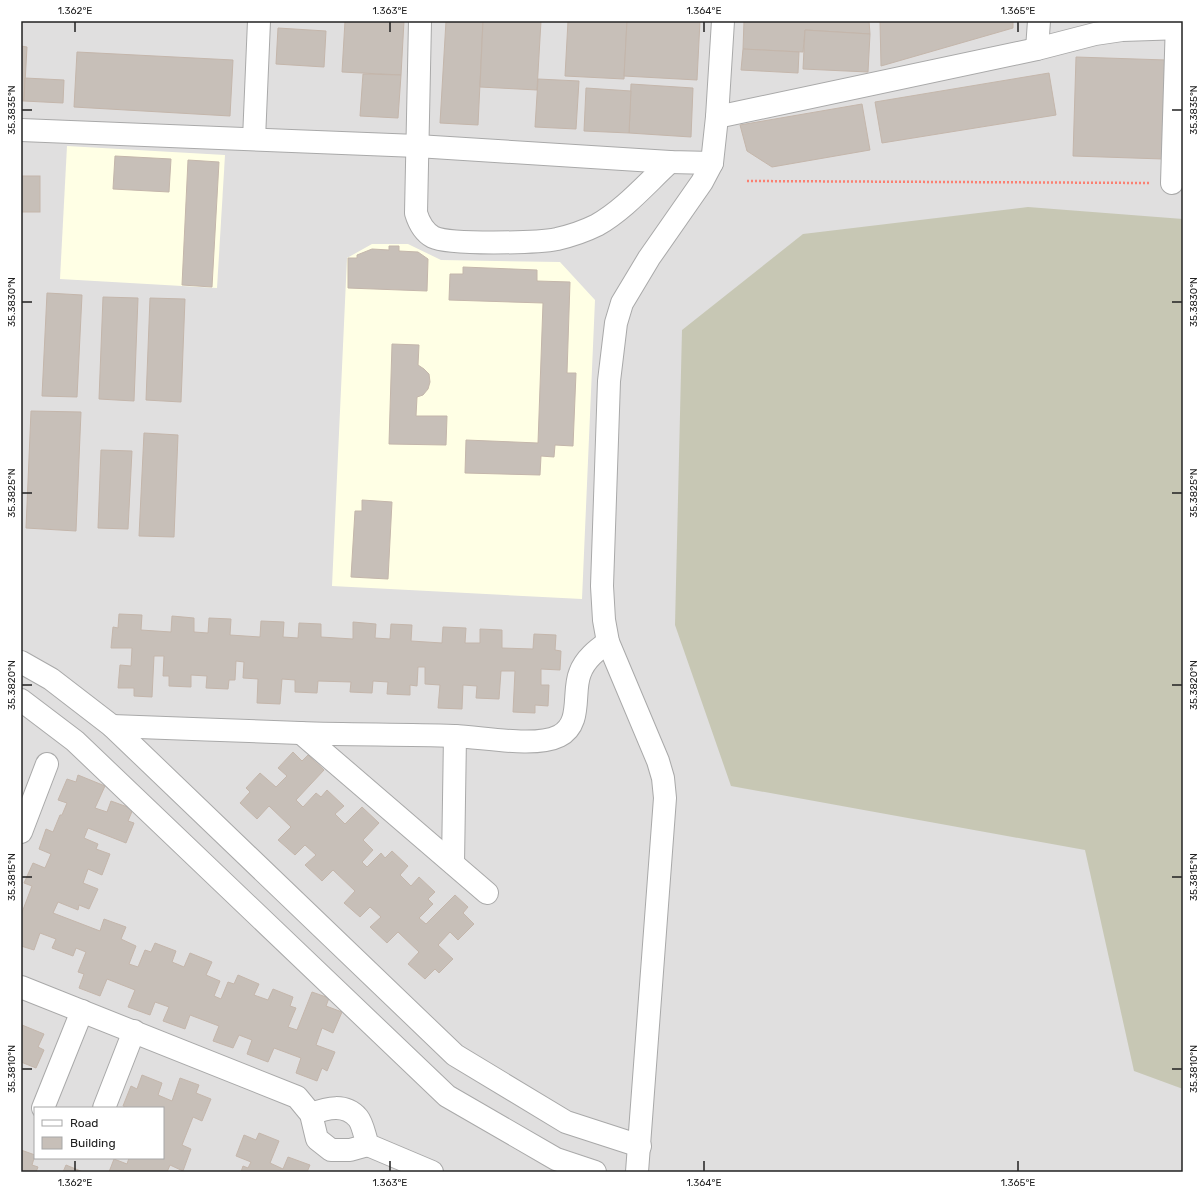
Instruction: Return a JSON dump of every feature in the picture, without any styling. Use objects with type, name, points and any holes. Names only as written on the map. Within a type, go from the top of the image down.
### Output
[{"type":"street","points":[[254,139],[259,21]]},
{"type":"street","points":[[420,21],[416,203],[419,222],[432,236],[450,241],[536,241],[557,239],[577,234],[614,214],[670,162]]},
{"type":"street","points":[[638,1172],[665,798],[663,778],[658,761],[608,642],[604,620],[602,586],[603,542],[611,352],[616,323],[622,303],[631,286],[702,182],[712,163],[717,117],[723,21]]},
{"type":"street","points":[[1037,49],[1039,21]]},
{"type":"street","points":[[717,117],[1037,49],[1074,39],[1122,30],[1179,26],[1172,183]]},
{"type":"street","points":[[21,130],[417,146],[670,162],[712,163]]},
{"type":"street","points":[[112,726],[301,733],[455,736],[544,741],[561,736],[572,722],[575,714],[577,683],[580,673],[585,663],[594,652],[608,642]]},
{"type":"street","points":[[21,662],[51,679],[112,726],[455,1054],[566,1122],[640,1146]]},
{"type":"street","points":[[21,700],[81,746],[446,1096],[556,1159],[595,1172]]},
{"type":"street","points":[[301,733],[487,893]]},
{"type":"street","points":[[452,863],[455,736]]},
{"type":"street","points":[[21,832],[47,764]]},
{"type":"street","points":[[21,987],[297,1097],[311,1114],[317,1138],[331,1150],[350,1150],[368,1145],[432,1172]]},
{"type":"street","points":[[43,1107],[82,1011]]},
{"type":"street","points":[[104,1107],[134,1032]]},
{"type":"street","points":[[311,1114],[326,1108],[343,1108],[358,1119],[368,1145]]},
{"type":"path","points":[[747,181],[1172,183]]},
{"type":"shaded area","points":[[21,21],[1183,21],[1183,1172],[21,1172]]},
{"type":"shaded area","points":[[67,146],[225,155],[217,288],[60,279]]},
{"type":"shaded area","points":[[1028,207],[1183,219],[1183,1089],[1134,1071],[1085,850],[731,786],[675,625],[682,330],[803,234]]},
{"type":"shaded area","points":[[372,244],[408,244],[441,260],[560,262],[595,300],[582,599],[332,586],[347,258]]},
{"type":"building","points":[[345,21],[404,21],[401,75],[342,72]]},
{"type":"building","points":[[446,21],[483,21],[478,125],[440,123]]},
{"type":"building","points":[[483,21],[541,21],[537,90],[480,87]]},
{"type":"building","points":[[568,21],[627,21],[624,79],[565,76]]},
{"type":"building","points":[[627,21],[700,21],[697,80],[624,76]]},
{"type":"building","points":[[744,21],[869,21],[870,34],[805,30],[803,52],[743,49]]},
{"type":"building","points":[[880,21],[1013,21],[1013,28],[881,66]]},
{"type":"building","points":[[278,28],[326,31],[324,67],[276,64]]},
{"type":"building","points":[[805,30],[870,34],[868,72],[803,69]]},
{"type":"building","points":[[21,46],[27,47],[24,101],[21,101]]},
{"type":"building","points":[[743,49],[799,52],[798,73],[741,70]]},
{"type":"building","points":[[77,52],[233,60],[230,116],[74,107]]},
{"type":"building","points":[[1076,57],[1166,60],[1163,159],[1073,156]]},
{"type":"building","points":[[1049,73],[1056,115],[882,143],[875,102]]},
{"type":"building","points":[[363,74],[401,75],[398,118],[360,116]]},
{"type":"building","points":[[25,78],[64,80],[63,103],[24,101]]},
{"type":"building","points":[[538,79],[579,81],[576,129],[535,127]]},
{"type":"building","points":[[631,84],[693,88],[691,137],[629,133]]},
{"type":"building","points":[[586,88],[631,91],[629,133],[584,131]]},
{"type":"building","points":[[862,104],[870,150],[772,167],[747,151],[740,125]]},
{"type":"building","points":[[115,156],[171,159],[169,192],[113,189]]},
{"type":"building","points":[[188,160],[219,162],[212,287],[182,285]]},
{"type":"building","points":[[21,176],[40,176],[40,212],[21,212]]},
{"type":"building","points":[[389,246],[399,246],[399,251],[418,252],[428,259],[427,291],[348,288],[348,258],[357,258],[357,255],[372,249],[389,250]]},
{"type":"building","points":[[463,267],[537,270],[537,281],[570,282],[567,373],[576,373],[573,446],[555,445],[554,457],[541,456],[540,475],[465,473],[466,440],[538,443],[543,303],[449,300],[450,274],[463,274]]},
{"type":"building","points":[[47,293],[82,295],[77,397],[42,396]]},
{"type":"building","points":[[103,297],[138,298],[134,401],[99,399]]},
{"type":"building","points":[[150,298],[185,299],[181,402],[146,400]]},
{"type":"building","points":[[392,344],[419,345],[418,365],[429,374],[430,382],[428,389],[423,395],[417,397],[416,416],[447,416],[446,445],[389,444]]},
{"type":"building","points":[[31,411],[81,412],[76,531],[26,528]]},
{"type":"building","points":[[144,433],[178,435],[174,537],[139,536]]},
{"type":"building","points":[[101,450],[132,451],[128,529],[98,528]]},
{"type":"building","points":[[362,500],[392,502],[388,579],[351,577],[355,511],[362,511]]},
{"type":"building","points":[[119,614],[142,615],[141,630],[171,632],[172,616],[194,618],[194,632],[208,633],[209,618],[231,619],[230,635],[260,637],[261,621],[284,622],[283,637],[298,638],[299,623],[321,624],[321,637],[353,639],[353,622],[376,624],[375,638],[390,639],[391,624],[412,625],[411,641],[442,643],[443,627],[466,628],[465,643],[480,643],[480,629],[502,630],[502,648],[533,649],[534,634],[556,635],[555,650],[561,651],[560,670],[541,669],[541,685],[549,685],[548,706],[535,705],[535,713],[513,712],[515,671],[501,671],[499,699],[476,698],[477,686],[463,685],[462,709],[438,708],[440,685],[425,684],[425,667],[418,667],[417,686],[410,685],[410,695],[387,694],[388,682],[373,681],[372,693],[350,692],[351,682],[318,681],[317,693],[295,692],[295,680],[282,679],[280,704],[257,703],[258,679],[243,678],[244,662],[236,661],[235,680],[229,680],[228,689],[206,688],[207,676],[191,675],[191,687],[169,686],[169,676],[163,676],[164,656],[154,656],[152,697],[134,696],[134,688],[118,688],[120,665],[131,666],[132,648],[111,648],[113,627],[118,628]]},
{"type":"building","points":[[293,752],[302,761],[308,755],[324,770],[296,800],[303,807],[316,793],[321,797],[327,790],[344,806],[335,814],[345,824],[362,807],[379,823],[363,840],[373,850],[362,862],[367,867],[381,853],[385,858],[392,851],[408,866],[400,875],[411,886],[419,877],[435,892],[428,899],[433,904],[419,918],[426,924],[455,895],[468,907],[463,913],[474,924],[458,940],[450,932],[438,945],[453,959],[439,973],[435,969],[425,979],[408,964],[419,952],[398,932],[387,943],[370,927],[381,917],[370,907],[360,917],[344,903],[355,891],[333,870],[322,881],[305,865],[316,855],[305,845],[295,855],[278,840],[291,827],[269,806],[257,819],[240,803],[250,792],[246,788],[260,773],[276,787],[287,776],[278,768]]},
{"type":"building","points":[[78,775],[105,786],[95,808],[107,812],[111,801],[133,809],[128,821],[134,823],[126,843],[88,828],[84,838],[98,844],[96,849],[110,854],[102,875],[88,869],[83,883],[98,889],[89,909],[79,905],[78,910],[58,902],[53,913],[100,931],[104,919],[126,927],[121,939],[136,946],[129,964],[138,967],[145,950],[151,952],[155,943],[176,951],[172,962],[184,967],[190,953],[212,962],[206,975],[220,981],[214,996],[221,999],[228,982],[234,984],[238,975],[259,984],[254,995],[268,1000],[273,989],[293,997],[290,1006],[296,1008],[288,1027],[297,1030],[312,992],[329,998],[326,1006],[342,1012],[333,1033],[322,1028],[316,1045],[335,1052],[327,1071],[322,1068],[317,1081],[296,1073],[301,1058],[274,1048],[268,1062],[247,1054],[252,1040],[239,1035],[233,1048],[213,1041],[219,1026],[190,1015],[185,1029],[163,1021],[169,1007],[155,1002],[150,1015],[128,1007],[135,990],[107,979],[100,996],[79,988],[84,974],[78,972],[86,952],[76,948],[73,956],[52,948],[56,939],[40,933],[34,950],[21,946],[21,915],[32,886],[24,883],[33,863],[45,868],[51,854],[39,849],[46,829],[53,832],[67,803],[58,800],[67,779],[76,782]]},
{"type":"building","points":[[22,1025],[44,1034],[38,1047],[44,1050],[36,1068],[21,1062]]},
{"type":"building","points":[[142,1075],[162,1083],[158,1095],[172,1101],[180,1078],[199,1085],[196,1093],[211,1099],[202,1121],[193,1117],[182,1145],[191,1149],[183,1171],[170,1165],[167,1172],[109,1172],[114,1159],[127,1164],[129,1159],[164,1159],[164,1107],[123,1106],[131,1086],[137,1089]]},
{"type":"building","points":[[259,1133],[279,1141],[270,1163],[283,1169],[288,1157],[310,1165],[307,1172],[241,1172],[243,1166],[248,1168],[251,1162],[236,1156],[244,1135],[256,1140]]},
{"type":"building","points":[[21,1150],[34,1155],[32,1165],[38,1167],[36,1172],[21,1172]]},
{"type":"building","points":[[66,1165],[83,1172],[63,1172]]}]
